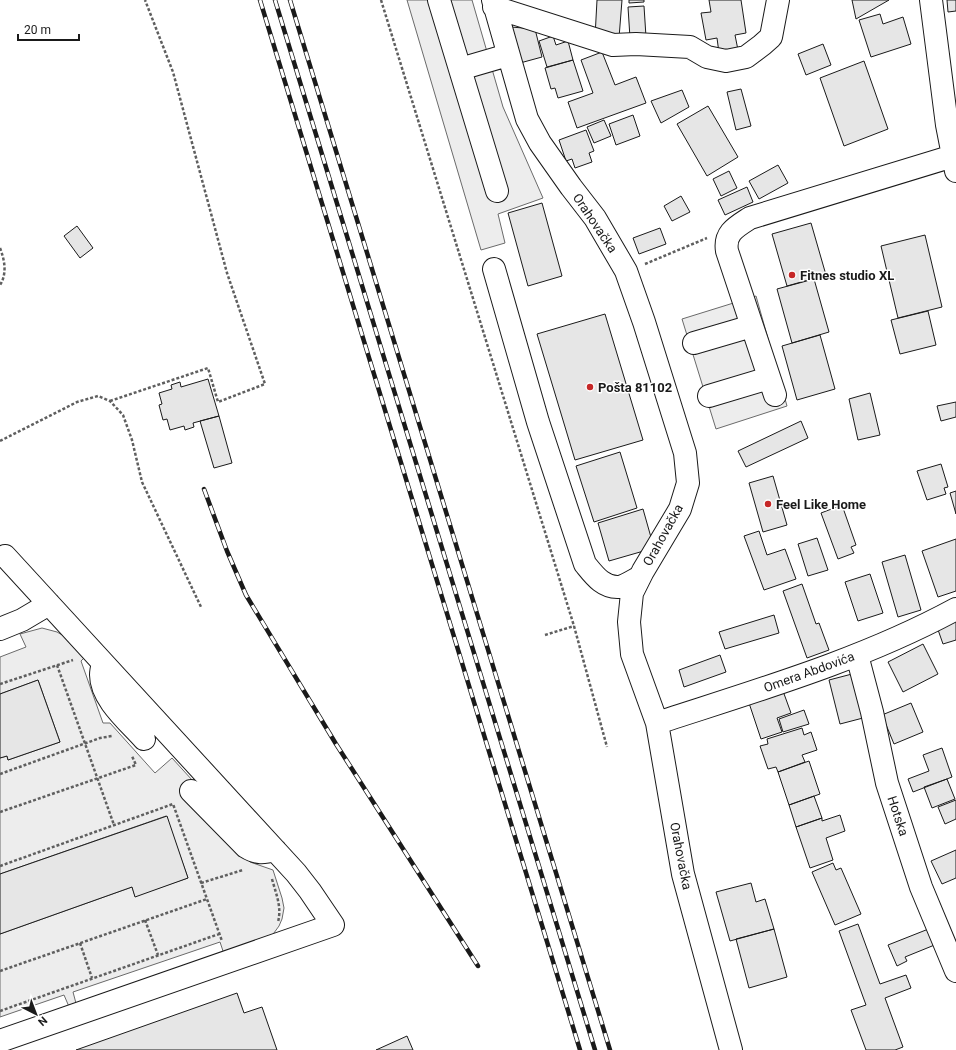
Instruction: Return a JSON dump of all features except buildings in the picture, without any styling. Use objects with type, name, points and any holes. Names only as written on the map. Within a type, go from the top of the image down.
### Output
[{"type":"street","points":[[439,0],[497,191]]},
{"type":"street","points":[[493,3],[613,45],[636,44],[690,47],[707,57],[726,61],[746,57],[771,37],[778,0]]},
{"type":"street","points":[[709,396],[772,386],[725,242],[731,232],[738,225],[750,218],[955,164],[947,125],[931,0]]},
{"type":"street","name":"Orahovačka","points":[[493,3],[527,119],[540,143],[595,218],[626,271],[644,322],[685,453],[688,483],[680,509],[632,593],[629,622],[632,654],[657,723],[683,874],[731,1050]]},
{"type":"street","points":[[460,69],[508,55]]},
{"type":"street","points":[[494,269],[538,422],[586,564],[596,578],[607,585],[620,587],[640,577]]},
{"type":"street","points":[[694,343],[752,326]]},
{"type":"street","points":[[0,1041],[333,925],[310,891],[275,850],[5,556]]},
{"type":"street","points":[[0,629],[22,620],[49,604]]},
{"type":"street","name":"Omera Abdovića","points":[[657,723],[782,682],[857,655],[931,623],[956,609]]},
{"type":"street","name":"Hotska","points":[[857,655],[872,712],[887,783],[921,887],[956,971]]},
{"type":"street","points":[[103,663],[101,675],[102,686],[137,747]]},
{"type":"street","points":[[191,791],[246,847],[252,851],[260,853],[275,850]]},
{"type":"path","points":[[110,401],[208,368],[218,402],[266,384],[228,273],[173,72],[145,0]]},
{"type":"path","points":[[381,0],[574,626],[607,747]]},
{"type":"path","points":[[626,271],[738,225]]},
{"type":"path","points":[[0,248],[5,262],[3,280],[0,285]]},
{"type":"path","points":[[0,440],[77,402],[98,396],[110,401],[123,415],[132,440],[142,482],[201,607]]},
{"type":"path","points":[[545,635],[574,626]]},
{"type":"path","points":[[0,684],[77,659]]},
{"type":"path","points":[[57,665],[114,825]]},
{"type":"path","points":[[0,774],[106,736],[119,738]]},
{"type":"path","points":[[0,812],[136,765],[137,747]]},
{"type":"path","points":[[0,866],[173,804],[224,946]]},
{"type":"path","points":[[201,883],[249,868]]},
{"type":"path","points":[[270,875],[280,909],[278,922],[275,928]]},
{"type":"path","points":[[0,971],[207,899]]},
{"type":"path","points":[[146,920],[158,956]]},
{"type":"path","points":[[0,1010],[219,934]]},
{"type":"path","points":[[80,943],[92,978]]},
{"type":"shaded area","points":[[407,0],[472,0],[503,107],[543,198],[498,214],[505,243],[481,250]]},
{"type":"shaded area","points":[[756,296],[787,406],[716,429],[682,319]]},
{"type":"shaded area","points":[[42,628],[57,632],[64,636],[84,658],[81,661],[103,723],[110,723],[155,773],[172,758],[193,781],[182,791],[250,862],[273,870],[284,908],[279,926],[271,937],[225,957],[220,942],[73,992],[77,1007],[70,1009],[64,995],[0,1017],[0,934],[132,887],[135,896],[188,878],[166,816],[0,874],[0,758],[7,756],[8,760],[60,742],[38,680],[0,694],[0,657],[26,647],[20,634]]},
{"type":"railway","points":[[260,0],[580,1050]]},
{"type":"railway","points":[[275,0],[595,1050]]},
{"type":"railway","points":[[290,0],[610,1050]]},
{"type":"railway","points":[[204,489],[227,551],[246,595],[336,744],[478,966]]},
{"type":"place","name":"Fitnes studio XL","points":[[792,275]]},
{"type":"place","name":"Pošta 81102","points":[[590,387]]},
{"type":"place","name":"Feel Like Home","points":[[768,504]]}]
